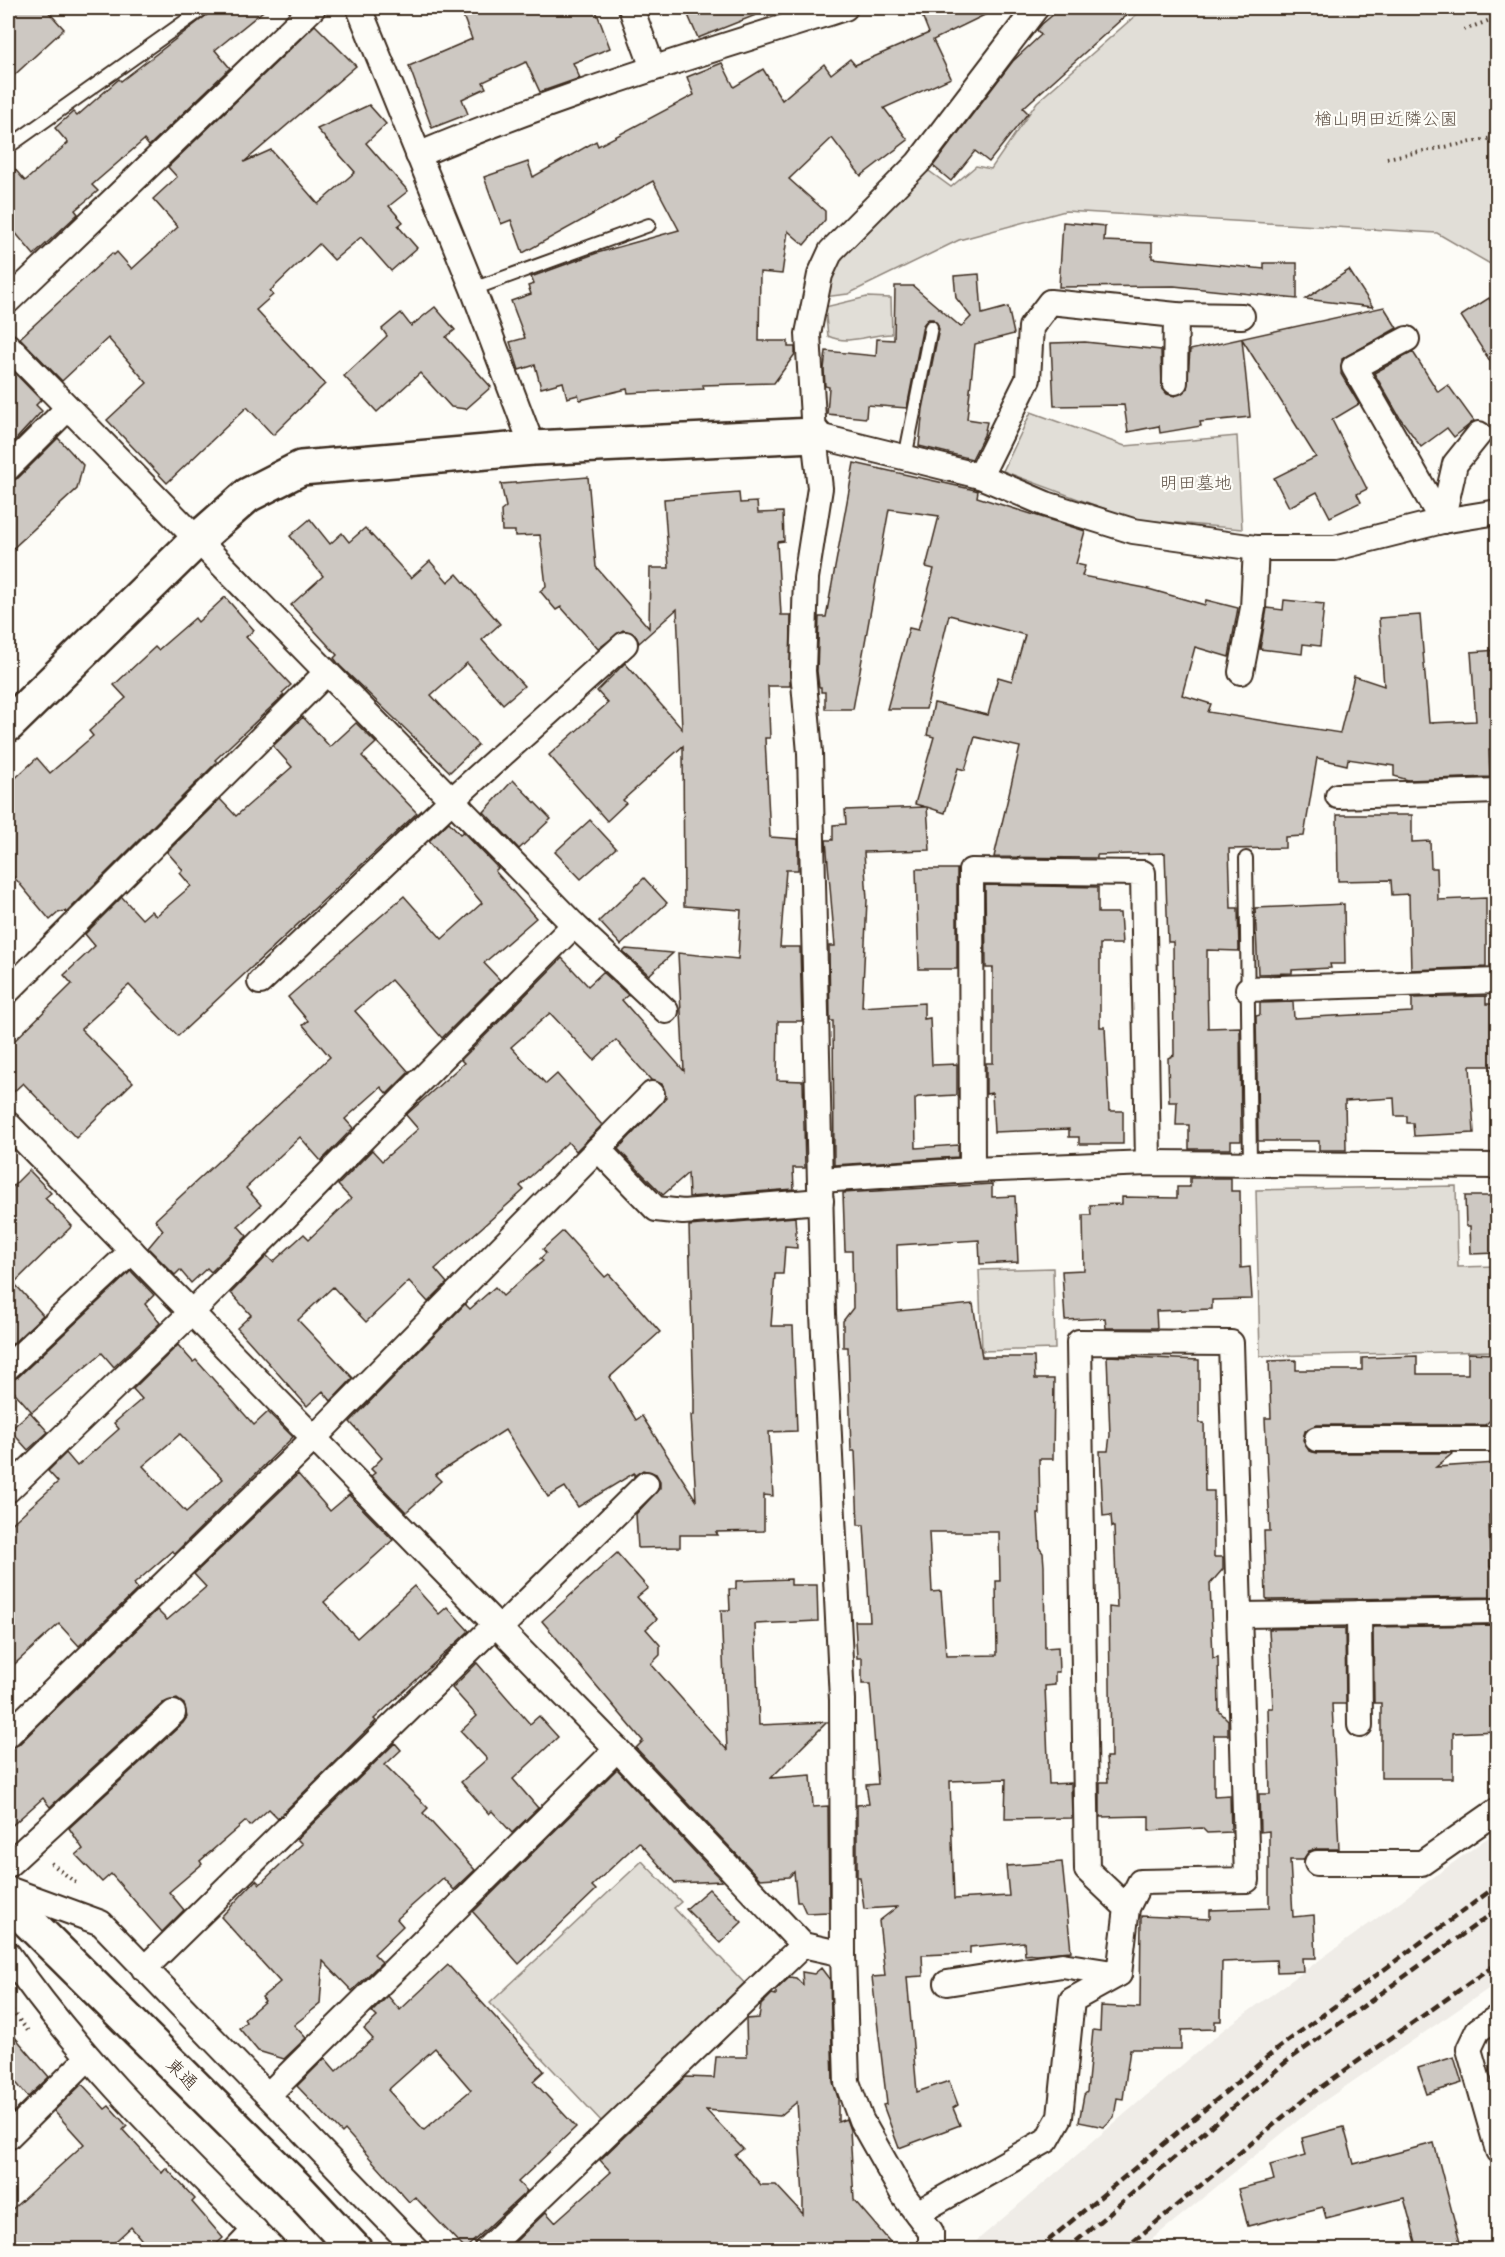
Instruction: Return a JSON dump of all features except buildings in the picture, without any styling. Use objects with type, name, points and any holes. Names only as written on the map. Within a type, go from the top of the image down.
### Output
[{"type":"street","points":[[8,301],[313,8]]},
{"type":"street","points":[[359,8],[473,289],[533,448]]},
{"type":"street","points":[[631,8],[653,68]]},
{"type":"street","points":[[418,156],[487,126],[653,68],[845,8]]},
{"type":"street","points":[[931,2250],[931,2232],[916,2213],[861,2120],[847,2082],[843,1953],[842,1700],[823,1314],[810,753],[803,671],[806,578],[820,488],[814,435],[808,334],[820,276],[831,250],[918,163],[1036,8]]},
{"type":"street","points":[[980,476],[1028,379],[1030,327],[1050,302],[1176,315],[1242,316]]},
{"type":"street","points":[[1175,382],[1176,315]]},
{"type":"street","points":[[1407,339],[1354,367],[1442,521]]},
{"type":"street","points":[[8,346],[574,925],[666,1011]]},
{"type":"street","points":[[8,468],[67,408]]},
{"type":"street","points":[[1442,521],[1455,464],[1479,434]]},
{"type":"street","points":[[8,725],[196,540],[248,495],[301,468],[533,448],[814,435],[980,476],[1046,504],[1133,531],[1256,548],[1335,548],[1442,521],[1497,512]]},
{"type":"street","points":[[1241,672],[1253,608],[1256,548]]},
{"type":"street","points":[[260,982],[453,799],[625,644]]},
{"type":"street","points":[[8,991],[326,673]]},
{"type":"street","points":[[1338,796],[1497,791]]},
{"type":"street","points":[[972,1170],[971,871],[1143,873],[1148,1163]]},
{"type":"street","points":[[8,1490],[191,1313],[574,925]]},
{"type":"street","points":[[1248,989],[1497,981]]},
{"type":"street","points":[[8,1735],[313,1439],[652,1094]]},
{"type":"street","points":[[9,1128],[132,1251],[617,1749],[802,1945],[843,1953]]},
{"type":"street","points":[[598,1149],[656,1209],[683,1212],[972,1170],[1148,1163],[1497,1167]]},
{"type":"street","points":[[8,1367],[132,1251]]},
{"type":"street","points":[[1119,1974],[1127,1908],[1140,1882],[1247,1880],[1231,1343],[1079,1342],[1087,1870],[1127,1908]]},
{"type":"street","points":[[1317,1439],[1497,1439]]},
{"type":"street","points":[[144,1968],[646,1484]]},
{"type":"street","points":[[1239,1615],[1497,1611]]},
{"type":"street","points":[[1359,1613],[1360,1725]]},
{"type":"street","points":[[8,1866],[173,1713]]},
{"type":"street","points":[[268,2095],[617,1749]]},
{"type":"street","points":[[1317,1863],[1422,1863],[1497,1810]]},
{"type":"street","points":[[8,1889],[101,1923],[417,2250]]},
{"type":"street","name":"東通","points":[[8,1901],[298,2189],[355,2250]]},
{"type":"street","points":[[486,2250],[802,1945]]},
{"type":"street","points":[[8,1954],[34,1992],[88,2058],[274,2250]]},
{"type":"street","points":[[947,1983],[1062,1965],[1119,1974]]},
{"type":"street","points":[[916,2213],[1047,2140],[1060,2117],[1072,2000],[1119,1974]]},
{"type":"street","points":[[1497,2017],[1478,2030],[1469,2049],[1497,2151]]},
{"type":"street","points":[[8,2137],[88,2058]]},
{"type":"street","points":[[236,2250],[255,2230]]},
{"type":"lane","points":[[8,147],[204,8]]},
{"type":"lane","points":[[473,289],[649,225]]},
{"type":"lane","points":[[905,458],[931,327]]},
{"type":"lane","points":[[1246,858],[1250,1163]]},
{"type":"path","points":[[1464,30],[1497,17]]},
{"type":"path","points":[[1387,158],[1497,137]]},
{"type":"shaded area","points":[[1497,1831],[1497,1983],[1311,2110],[1140,2249],[967,2249],[1223,2030]]},
{"type":"green space","name":"楢山明田近隣公園","points":[[1144,8],[1497,8],[1497,268],[1437,233],[1065,211],[959,240],[848,294],[824,297],[830,278],[850,242],[878,209],[922,166],[951,187],[976,166],[991,169],[1037,102]]},
{"type":"green space","points":[[867,297],[891,298],[892,334],[852,340],[828,336],[825,307]]},
{"type":"green space","name":"明田墓地","points":[[1031,412],[1125,446],[1237,436],[1242,529],[1132,519],[1003,471]]},
{"type":"green space","points":[[1456,1186],[1458,1267],[1497,1266],[1497,1351],[1260,1356],[1256,1190]]},
{"type":"green space","points":[[1053,1268],[1055,1349],[982,1351],[979,1270]]},
{"type":"green space","points":[[642,1861],[681,1902],[674,1908],[748,1987],[603,2123],[490,2003]]},
{"type":"railway","points":[[1037,2250],[1277,2049],[1498,1885]]},
{"type":"railway","points":[[1066,2250],[1286,2062],[1498,1909]]},
{"type":"railway","points":[[1123,2250],[1307,2097],[1498,1963]]}]
